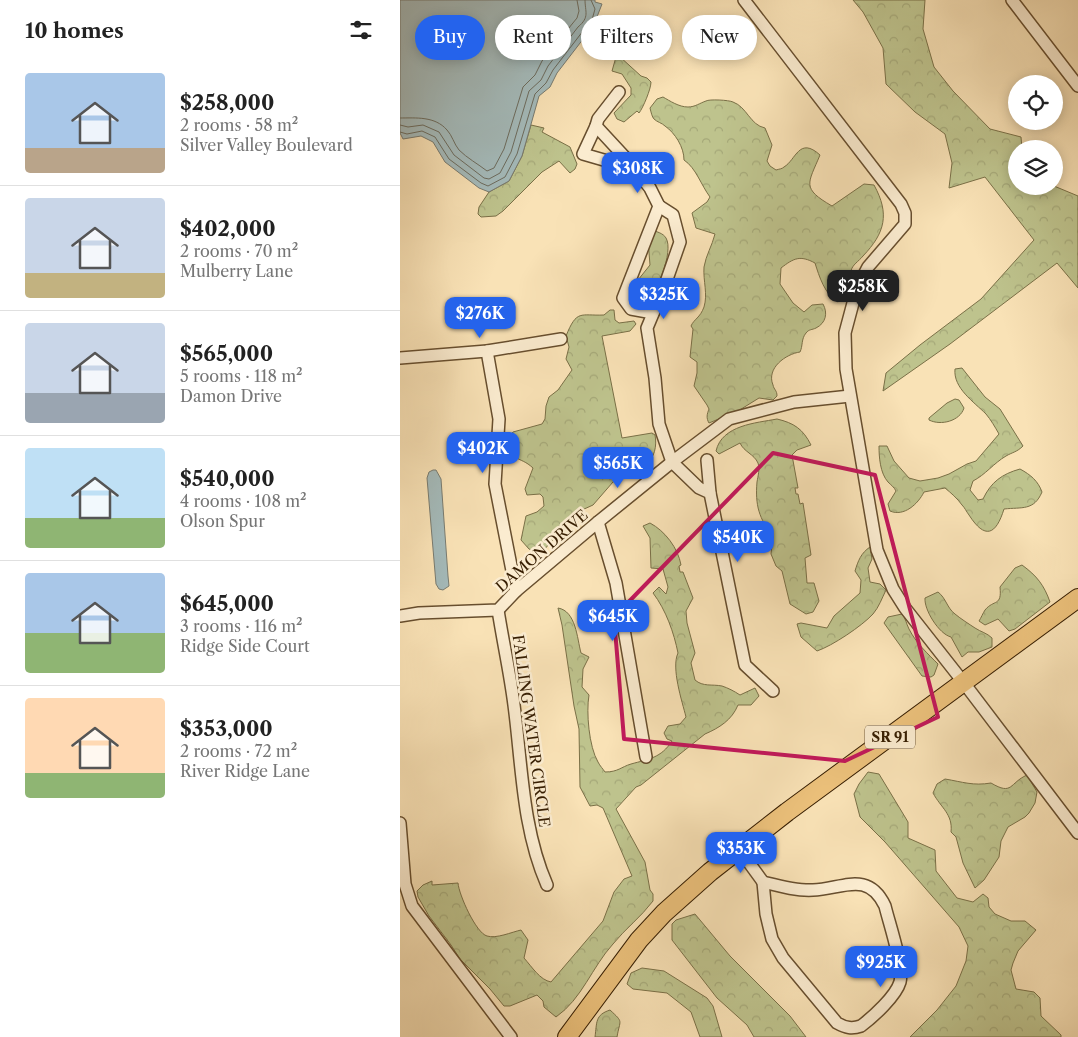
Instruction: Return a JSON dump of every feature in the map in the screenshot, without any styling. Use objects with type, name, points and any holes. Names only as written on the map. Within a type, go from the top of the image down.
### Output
[{"type":"main road","name":"SR 91","points":[[568,1037],[638,940],[690,889],[787,812],[1078,598]]},
{"type":"street","points":[[744,0],[895,196],[905,213],[905,224],[868,267],[857,288],[845,333],[846,369],[877,550],[893,589],[905,608],[964,682],[1078,833]]},
{"type":"street","points":[[1012,0],[1078,86]]},
{"type":"street","points":[[619,92],[598,119],[583,154],[635,169]]},
{"type":"street","points":[[596,126],[650,188],[659,206],[673,215],[680,242],[647,328],[655,378],[659,424],[672,462],[699,488],[710,493]]},
{"type":"street","points":[[653,313],[631,308],[623,298],[659,206]]},
{"type":"street","points":[[400,358],[487,352],[561,339]]},
{"type":"street","points":[[487,352],[499,419],[495,484],[516,591]]},
{"type":"street","name":"DAMON DRIVE","points":[[400,616],[498,610],[516,591],[598,522],[729,419],[794,402],[850,396]]},
{"type":"street","points":[[707,460],[710,493],[745,665],[773,691]]},
{"type":"street","points":[[598,522],[616,583],[646,757]]},
{"type":"street","name":"FALLING WATER CIRCLE","points":[[498,610],[514,704],[525,810],[547,885]]},
{"type":"street","points":[[400,823],[406,884],[412,906],[511,1037]]},
{"type":"street","points":[[739,849],[763,882],[766,914],[772,939],[783,958],[837,1023],[846,1027],[854,1028],[861,1026],[894,993],[900,980],[900,965],[885,906],[881,898],[871,888],[864,885],[848,884],[820,890],[805,890],[763,882]]},
{"type":"highlighted area","points":[[773,453],[875,475],[938,717],[845,761],[624,739],[614,617]]},
{"type":"green space","points":[[853,0],[925,0],[923,29],[934,67],[953,91],[990,129],[1021,137],[1021,140],[1008,140],[1008,195],[1063,195],[1063,190],[1078,196],[1078,288],[1057,263],[950,344],[883,391],[886,373],[981,299],[1034,240],[985,177],[949,188],[952,163],[945,134],[915,112],[886,84],[883,48],[863,12]]},
{"type":"green space","points":[[615,60],[623,60],[641,76],[651,82],[647,98],[639,113],[637,111],[624,122],[617,119],[614,113],[631,95],[631,88],[622,74],[612,71]]},
{"type":"green space","points":[[663,97],[685,107],[711,100],[723,100],[738,104],[756,123],[765,128],[772,145],[767,161],[770,166],[776,170],[781,169],[799,151],[807,148],[813,150],[820,155],[810,179],[811,190],[815,195],[832,206],[864,184],[874,185],[882,205],[883,223],[880,231],[870,248],[853,267],[850,276],[850,291],[838,302],[826,290],[815,263],[801,258],[781,268],[780,284],[793,303],[804,312],[812,305],[823,304],[826,314],[824,321],[806,333],[800,352],[783,359],[775,368],[772,373],[772,379],[777,396],[773,400],[759,398],[738,411],[709,423],[707,416],[709,409],[694,386],[697,362],[690,357],[693,329],[691,326],[704,307],[706,297],[704,267],[715,234],[696,228],[692,213],[707,202],[710,197],[695,172],[684,160],[681,145],[675,136],[653,117],[650,108],[657,99]]},
{"type":"green space","points":[[531,125],[544,128],[542,132],[570,147],[577,164],[575,169],[570,173],[559,161],[542,172],[503,211],[496,216],[481,217],[478,214],[479,207],[489,192],[509,181],[522,156]]},
{"type":"green space","points":[[652,230],[666,238],[668,253],[663,273],[658,283],[648,298],[642,302],[635,294],[638,280],[650,265],[648,240]]},
{"type":"green space","points":[[610,310],[614,310],[615,320],[619,323],[634,321],[636,324],[630,331],[602,336],[622,438],[652,433],[656,439],[654,451],[648,462],[636,465],[636,477],[633,477],[627,470],[620,471],[618,479],[613,482],[593,505],[582,510],[566,530],[540,554],[529,549],[521,540],[526,516],[537,512],[544,506],[543,497],[540,494],[527,495],[525,489],[533,468],[514,456],[507,439],[513,432],[542,424],[545,419],[549,397],[558,390],[572,370],[566,359],[569,347],[566,336],[573,321],[584,315],[604,315]]},
{"type":"green space","points":[[962,368],[985,397],[1000,409],[1023,446],[973,481],[970,490],[978,500],[983,499],[998,480],[1008,473],[1020,469],[1034,479],[1042,492],[1035,502],[1027,507],[1004,509],[994,529],[990,531],[980,528],[958,500],[945,488],[924,492],[914,505],[905,511],[890,511],[888,504],[896,491],[885,478],[880,465],[879,446],[887,446],[894,461],[909,478],[920,481],[938,478],[976,461],[999,434],[986,414],[965,394],[957,382],[955,369]]},
{"type":"green space","points":[[955,399],[959,400],[964,408],[959,416],[944,422],[929,420],[947,403]]},
{"type":"green space","points":[[777,419],[788,422],[797,428],[805,435],[811,445],[797,450],[792,455],[798,488],[795,488],[796,494],[798,494],[800,504],[803,503],[811,555],[805,558],[807,583],[814,583],[819,601],[813,612],[806,614],[790,604],[782,571],[776,566],[771,554],[773,536],[764,524],[757,505],[758,463],[740,443],[719,454],[716,451],[719,442],[732,431],[750,424]]},
{"type":"green space","points":[[650,523],[656,526],[674,546],[681,565],[679,566],[680,572],[683,572],[693,598],[686,611],[687,623],[695,653],[691,663],[695,680],[704,684],[722,686],[740,695],[755,688],[759,696],[751,705],[738,705],[724,723],[705,734],[636,787],[616,809],[645,862],[653,901],[606,953],[573,1001],[556,1017],[544,1007],[543,1001],[537,995],[510,1006],[504,1006],[460,959],[429,916],[418,897],[417,891],[423,885],[432,881],[432,885],[458,883],[461,896],[478,928],[491,937],[521,930],[528,940],[524,958],[540,976],[551,982],[603,921],[614,892],[624,879],[632,876],[603,808],[597,805],[590,806],[580,787],[579,729],[558,608],[569,614],[575,626],[581,653],[589,657],[583,669],[582,687],[589,695],[588,720],[590,739],[600,765],[605,772],[613,771],[659,754],[672,741],[667,739],[664,733],[668,726],[680,724],[686,717],[676,676],[678,653],[676,645],[666,614],[653,593],[659,587],[666,594],[668,587],[663,569],[651,568],[650,538],[643,526]]},
{"type":"green space","points":[[870,547],[872,559],[868,568],[870,582],[880,584],[886,590],[879,605],[868,619],[854,630],[831,645],[817,651],[801,637],[797,624],[801,623],[827,628],[834,616],[860,593],[861,580],[855,571],[860,557]]},
{"type":"green space","points":[[1022,565],[1039,581],[1050,602],[1015,629],[1009,631],[998,619],[985,625],[979,621],[985,610],[999,600],[1000,587],[1015,568]]},
{"type":"green space","points":[[938,592],[955,614],[992,638],[992,647],[979,652],[968,652],[962,657],[951,637],[937,627],[927,609],[925,598]]},
{"type":"green space","points":[[902,614],[915,639],[938,664],[934,675],[931,677],[922,676],[884,623],[888,617]]},
{"type":"green space","points":[[868,772],[879,774],[908,822],[908,838],[935,850],[936,871],[957,898],[973,902],[983,894],[988,898],[989,907],[995,914],[1011,921],[1025,921],[1036,930],[1018,951],[1011,970],[1016,989],[1034,992],[1040,998],[1041,1016],[1061,1037],[910,1037],[937,1010],[956,986],[966,961],[968,946],[959,927],[885,842],[860,817],[854,794]]},
{"type":"green space","points":[[1027,775],[1037,792],[1035,803],[1025,817],[1008,827],[1001,841],[999,857],[984,880],[975,888],[963,863],[956,837],[951,832],[950,820],[933,793],[937,784],[945,779],[973,784],[991,783],[998,787],[1007,788]]},
{"type":"green space","points":[[695,914],[730,956],[790,1016],[806,1037],[754,1037],[747,1025],[717,998],[672,940],[672,924],[676,920]]},
{"type":"green space","points":[[642,968],[664,971],[707,998],[713,1006],[722,1037],[700,1037],[691,1012],[667,993],[633,989],[627,984],[631,973]]},
{"type":"green space","points":[[610,1010],[620,1022],[617,1037],[595,1037],[599,1017]]},
{"type":"water","points":[[400,0],[595,0],[595,2],[602,4],[598,15],[581,15],[581,42],[571,55],[571,15],[495,15],[495,60],[567,60],[557,73],[550,87],[539,96],[522,156],[509,181],[489,192],[479,188],[445,162],[433,142],[421,136],[403,139],[400,133]]},
{"type":"water","points":[[436,470],[441,479],[449,586],[443,590],[439,589],[436,584],[427,478],[429,472]]}]
